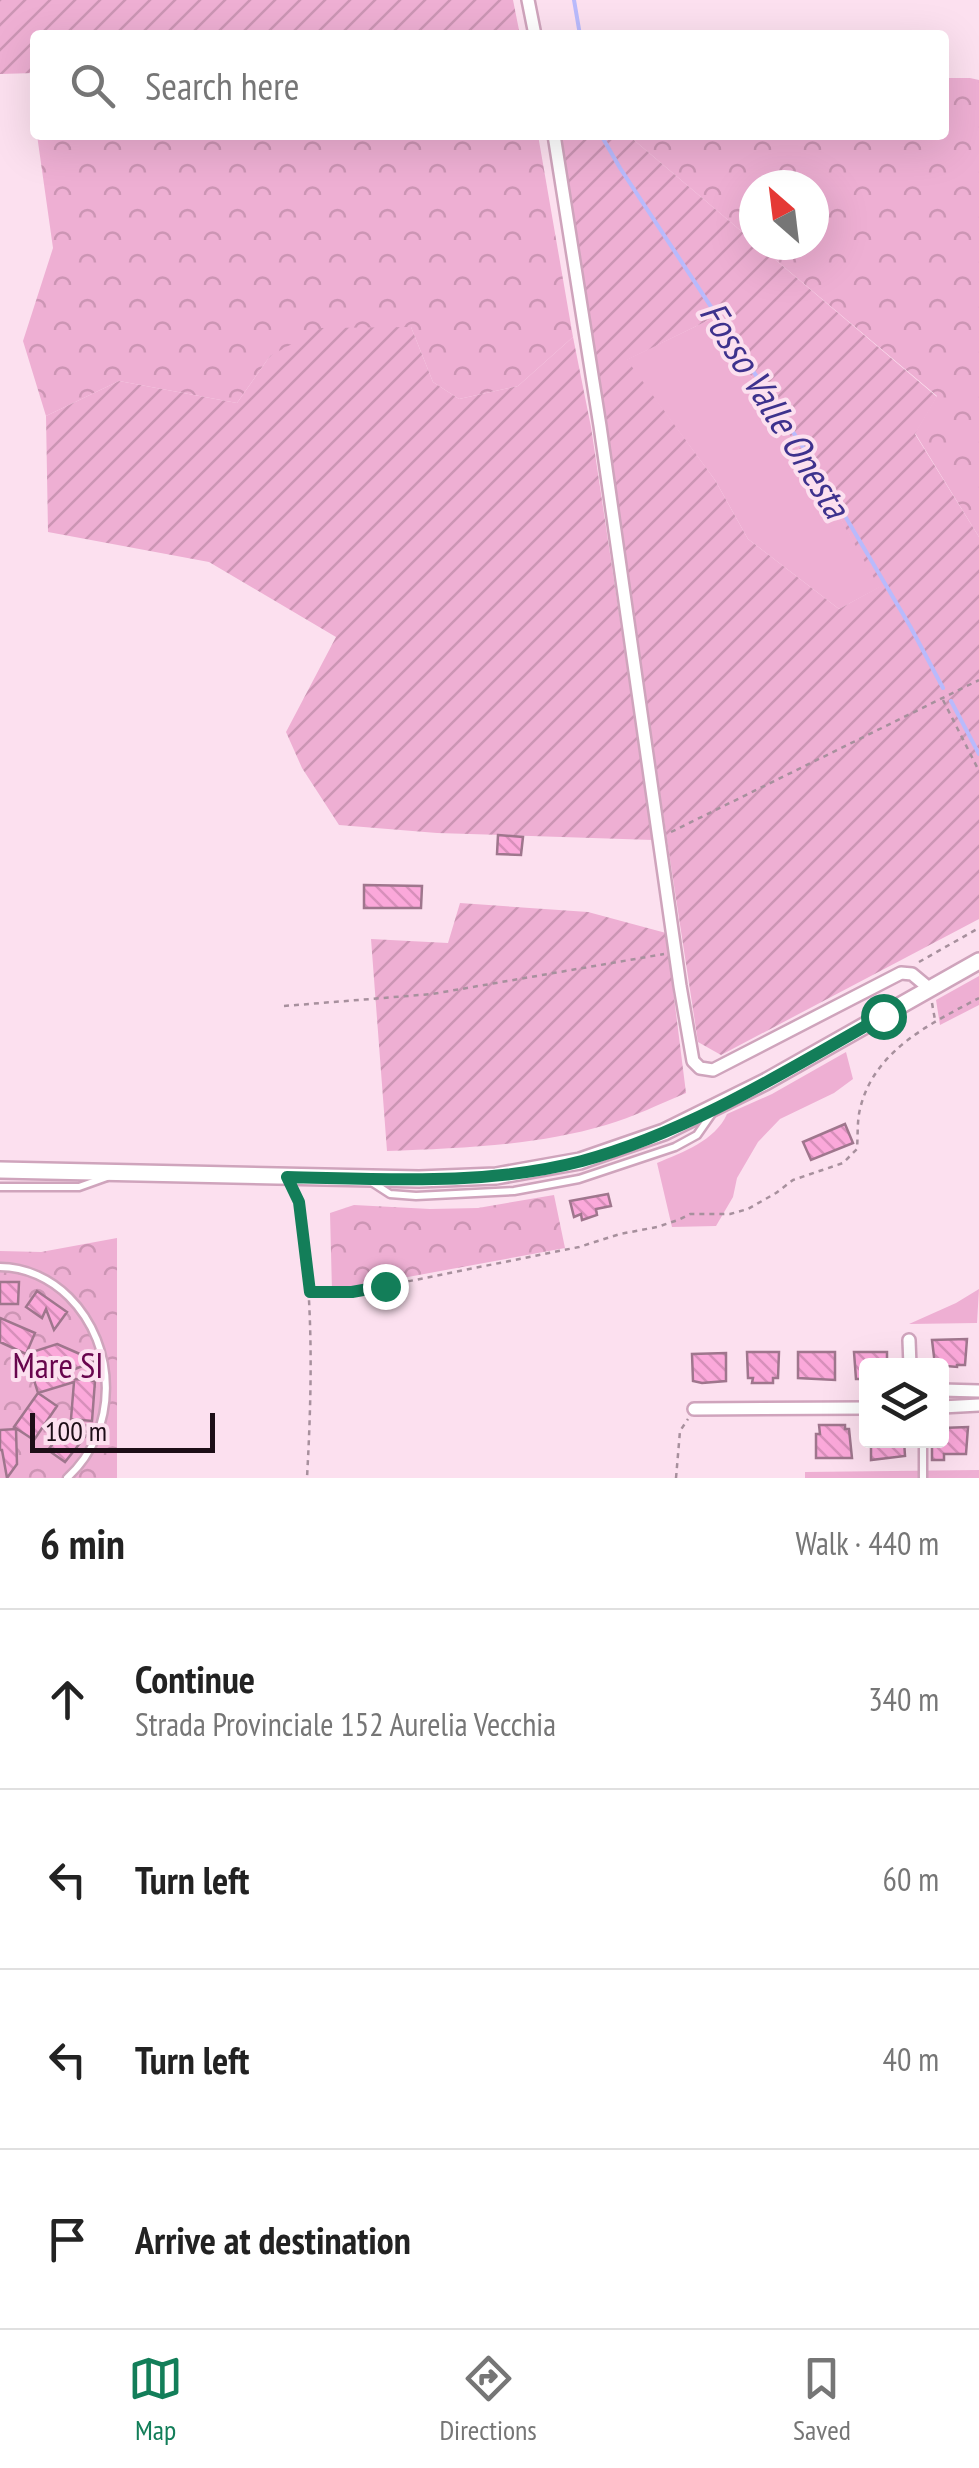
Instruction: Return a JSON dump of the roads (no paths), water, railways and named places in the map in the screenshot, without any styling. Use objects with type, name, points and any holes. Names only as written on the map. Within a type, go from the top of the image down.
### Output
[{"type":"main road","points":[[0,1170],[419,1180],[496,1176],[580,1161],[664,1132],[766,1082],[979,961]]},
{"type":"street","points":[[528,0],[534,30]]},
{"type":"street","points":[[555,140],[693,1061],[700,1068],[712,1070],[900,973],[912,974],[930,989]]},
{"type":"street","points":[[910,1340],[910,1358]]},
{"type":"street","points":[[949,1390],[979,1391]]},
{"type":"street","points":[[949,1407],[979,1405]]},
{"type":"street","points":[[694,1409],[859,1408]]},
{"type":"lane","points":[[0,1187],[79,1187],[120,1172]]},
{"type":"lane","points":[[0,1267],[32,1272],[52,1282],[75,1303],[97,1338],[105,1376],[104,1416],[87,1456],[67,1478]]},
{"type":"lane","points":[[922,1448],[923,1478]]},
{"type":"waterway","name":"Fosso Valle Onesta","points":[[574,0],[579,30]]},
{"type":"waterway","name":"Fosso Valle Onesta","points":[[604,140],[816,467],[943,688]]},
{"type":"waterway","name":"Fosso Valle Onesta","points":[[951,701],[979,754]]},
{"type":"park label","name":"Mare SI","points":[[58,1365]]}]
